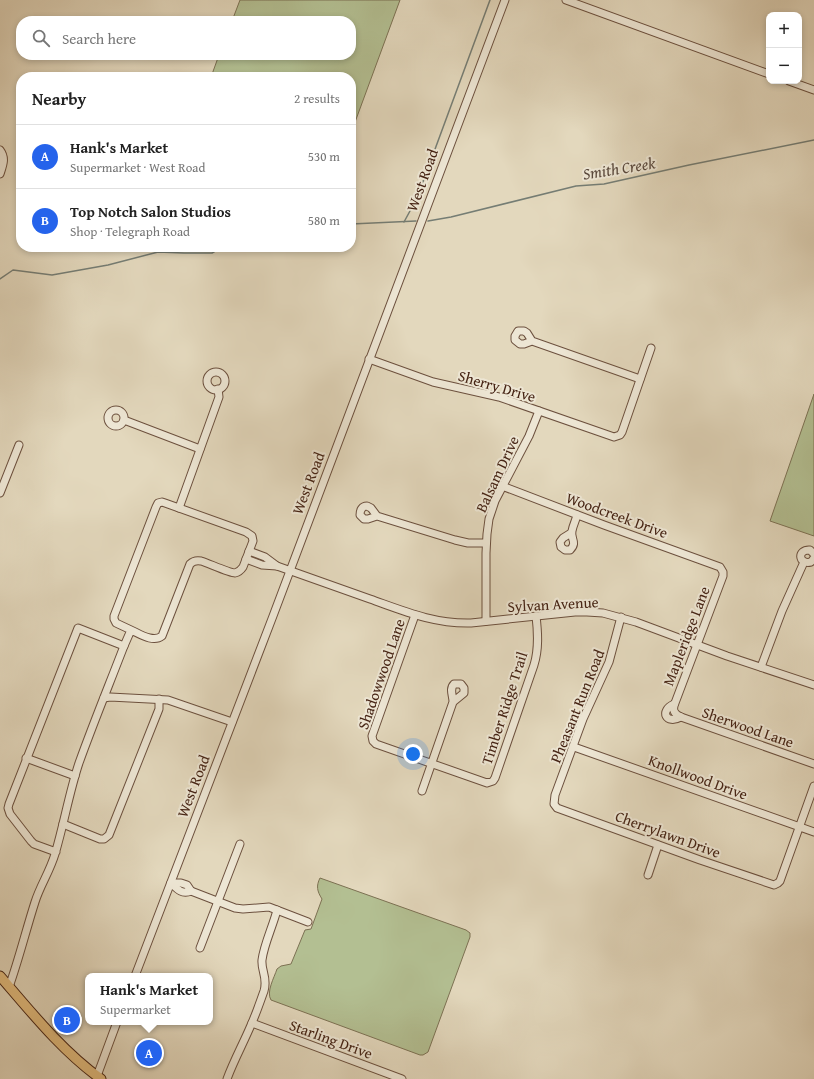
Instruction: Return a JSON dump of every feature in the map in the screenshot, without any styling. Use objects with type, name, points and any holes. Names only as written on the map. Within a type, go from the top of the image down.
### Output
[{"type":"main road","points":[[0,976],[65,1049],[98,1078]]},
{"type":"street","name":"West Road","points":[[136,973],[323,484],[505,0]]},
{"type":"street","points":[[566,0],[766,73]]},
{"type":"street","points":[[797,84],[814,90]]},
{"type":"street","points":[[0,174],[4,163],[4,156],[1,151]]},
{"type":"street","points":[[532,341],[640,379],[651,348]]},
{"type":"street","name":"Sherry Drive","points":[[369,359],[430,381],[499,397],[611,436],[617,436],[622,432],[640,379]]},
{"type":"street","points":[[179,508],[219,397],[218,389]]},
{"type":"street","name":"Balsam Drive","points":[[486,621],[486,544],[489,519],[495,501],[529,436],[539,411]]},
{"type":"street","points":[[124,420],[200,449]]},
{"type":"street","points":[[0,494],[19,445]]},
{"type":"street","name":"Woodcreek Drive","points":[[502,486],[709,564],[718,566],[722,569]]},
{"type":"street","points":[[162,502],[179,508],[248,533],[252,536],[253,541],[241,570],[235,572],[201,561],[196,560],[192,562],[162,636],[157,639],[153,639],[116,624],[114,616],[158,503],[162,502]]},
{"type":"street","points":[[571,533],[578,515]]},
{"type":"street","points":[[377,516],[455,540],[468,543],[486,544]]},
{"type":"street","points":[[804,562],[801,559],[801,554],[804,551],[808,549],[814,554]]},
{"type":"street","points":[[249,551],[264,557],[277,566]]},
{"type":"street","points":[[804,562],[811,562],[814,558]]},
{"type":"street","points":[[246,559],[262,565],[277,566]]},
{"type":"street","points":[[761,667],[782,611],[804,562]]},
{"type":"street","name":"Sylvan Avenue","points":[[277,566],[415,615],[449,623],[588,612],[621,617],[727,656],[814,685]]},
{"type":"street","name":"Mapleridge Lane","points":[[674,708],[723,576],[722,569]]},
{"type":"street","name":"Shadowwood Lane","points":[[415,615],[372,736],[373,741],[376,744],[432,764]]},
{"type":"street","name":"Timber Ridge Trail","points":[[432,764],[484,783],[490,783],[494,778],[534,665],[538,639],[536,616]]},
{"type":"street","name":"Pheasant Run Road","points":[[554,804],[586,714],[609,662],[614,648],[621,617]]},
{"type":"street","points":[[56,852],[34,844],[31,841],[9,811],[9,804],[78,628],[124,646]]},
{"type":"street","points":[[9,987],[35,901],[56,852],[75,776],[131,630]]},
{"type":"street","points":[[104,698],[159,699],[174,701],[232,722]]},
{"type":"street","points":[[63,824],[100,839],[104,839],[109,835],[159,709],[159,699]]},
{"type":"street","points":[[422,791],[453,702]]},
{"type":"street","name":"Sherwood Lane","points":[[674,708],[677,715],[681,717],[812,761]]},
{"type":"street","name":"Knollwood Drive","points":[[574,747],[814,832]]},
{"type":"street","points":[[26,758],[75,776]]},
{"type":"street","points":[[799,827],[814,786]]},
{"type":"street","name":"Cherrylawn Drive","points":[[554,804],[559,809],[772,885],[780,881],[799,827]]},
{"type":"street","points":[[200,948],[240,844]]},
{"type":"street","points":[[648,875],[658,844]]},
{"type":"street","points":[[171,883],[181,882],[187,885],[191,891],[239,909],[269,907],[308,922]]},
{"type":"street","points":[[228,1079],[238,1052],[252,1023],[266,982],[262,961],[277,910]]},
{"type":"street","name":"Starling Drive","points":[[252,1023],[402,1079]]},
{"type":"street","points":[[98,1078],[116,1025]]},
{"type":"green space","points":[[240,0],[400,0],[356,119],[356,72],[213,72],[217,60],[356,60],[356,16],[234,16]]},
{"type":"green space","points":[[814,394],[814,536],[770,521]]},
{"type":"green space","points":[[320,878],[466,930],[470,933],[470,937],[428,1052],[420,1055],[271,1000],[269,993],[277,969],[281,966],[291,964],[305,930],[311,929],[322,899],[318,888]]},
{"type":"waterway","points":[[404,222],[417,198],[490,0]]},
{"type":"waterway","name":"Smith Creek","points":[[428,221],[451,217],[576,186],[604,184],[814,140]]},
{"type":"waterway","name":"Smith Creek","points":[[356,224],[416,221]]},
{"type":"waterway","name":"Smith Creek","points":[[0,279],[13,270],[52,275],[108,265],[158,252]]},
{"type":"waterway","name":"Smith Creek","points":[[158,252],[214,252]]},
{"type":"place","name":"Top Notch Salon Studios","points":[[67,1020]]},
{"type":"place","name":"Hank's Market","points":[[149,1053]]}]
